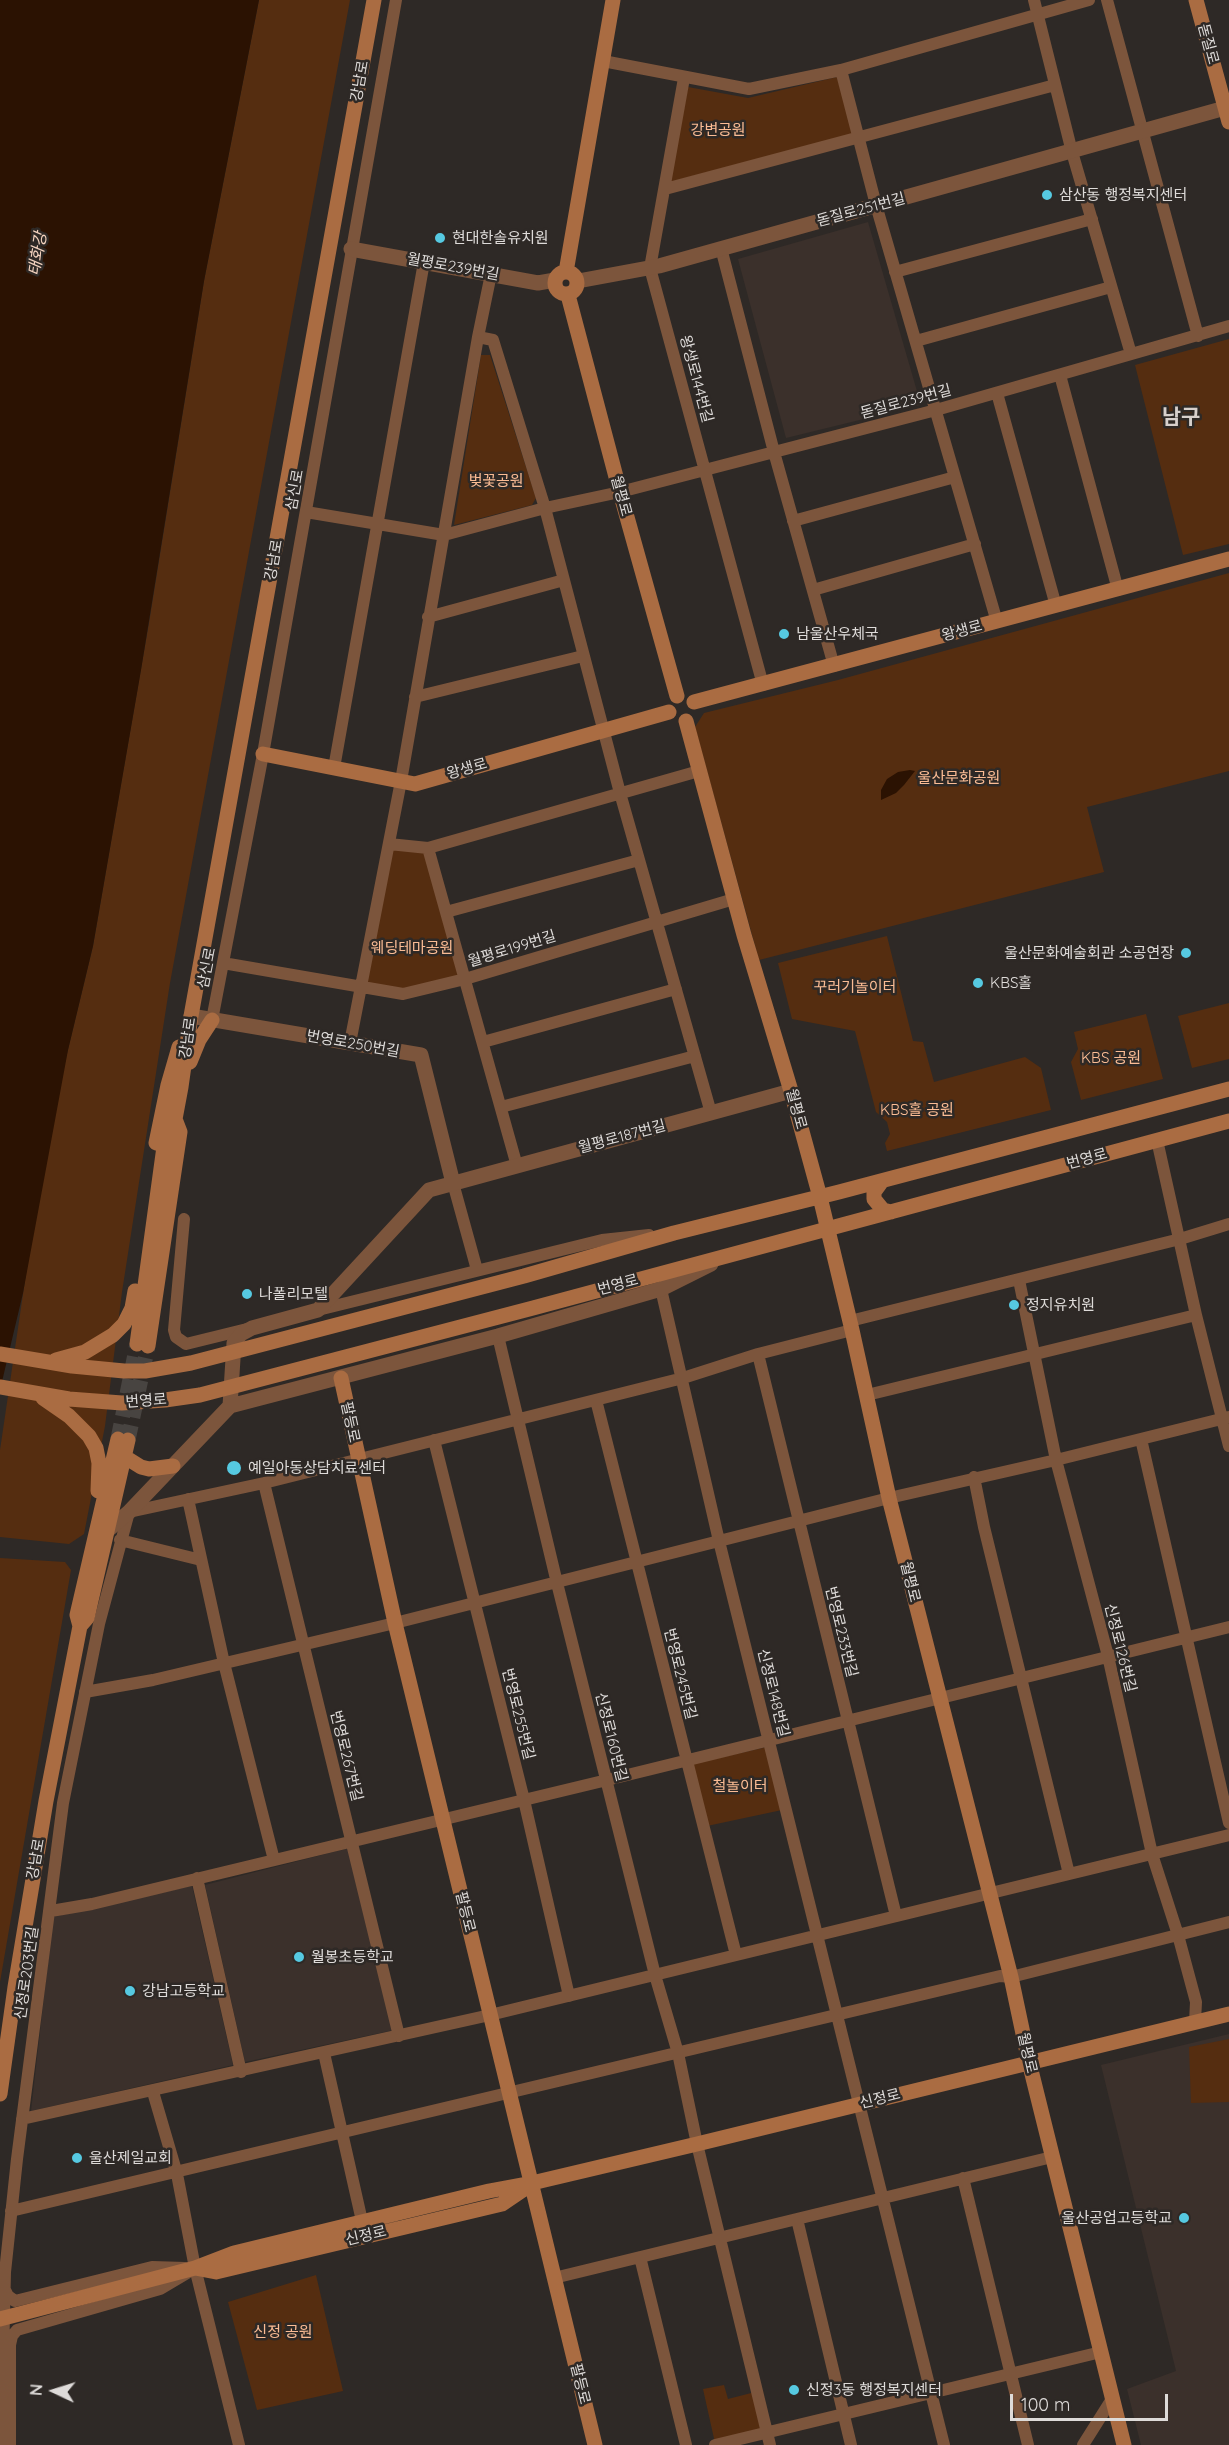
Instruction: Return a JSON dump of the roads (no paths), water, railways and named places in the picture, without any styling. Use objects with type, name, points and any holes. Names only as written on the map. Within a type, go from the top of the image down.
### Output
[{"type":"main road","name":"강남로","points":[[142,1345],[180,1132],[175,1119],[191,1016],[374,0]]},
{"type":"main road","points":[[566,278],[614,0]]},
{"type":"main road","name":"돋질로","points":[[1196,0],[1228,113]]},
{"type":"main road","name":"월평로","points":[[566,278],[556,288],[559,293],[568,295],[620,492],[678,696]]},
{"type":"main road","name":"왕생로","points":[[694,702],[1229,560]]},
{"type":"main road","points":[[678,696],[688,696],[694,702],[695,712],[686,721],[677,721],[669,712],[670,701],[678,696]]},
{"type":"main road","name":"왕생로","points":[[263,754],[415,784],[669,712]]},
{"type":"main road","name":"월평로","points":[[686,721],[734,899],[820,1197],[867,1395],[888,1498],[1011,1977],[1029,2062],[1124,2445]]},
{"type":"main road","points":[[41,1361],[69,1358],[100,1345],[124,1324],[132,1308],[159,1125],[168,1084],[191,1016]]},
{"type":"main road","points":[[181,1088],[191,1058],[212,1020]]},
{"type":"main road","name":"번영로","points":[[0,1354],[124,1371],[163,1368],[342,1324],[674,1233],[820,1197],[1229,1089]]},
{"type":"main road","name":"번영로","points":[[0,1387],[122,1403],[165,1400],[238,1386],[1229,1120]]},
{"type":"main road","points":[[882,1180],[874,1192],[874,1199],[883,1210],[891,1212]]},
{"type":"main road","name":"팔등로","points":[[340,1378],[395,1623],[595,2445]]},
{"type":"main road","points":[[34,1393],[59,1407],[80,1426],[96,1448],[100,1482],[90,1527],[93,1547]]},
{"type":"main road","name":"강남로","points":[[0,2094],[46,1801],[80,1626],[77,1615],[93,1547],[123,1440],[125,1457],[115,1536],[87,1618],[80,1626]]},
{"type":"main road","points":[[125,1457],[149,1469],[172,1467]]},
{"type":"main road","name":"신정로","points":[[263,2253],[460,2206],[532,2184],[1229,2014]]},
{"type":"main road","name":"신정로","points":[[0,2319],[195,2268],[216,2272],[263,2253],[362,2221],[460,2206]]},
{"type":"street","name":"삼신로","points":[[212,1020],[263,754],[396,0]]},
{"type":"street","points":[[1034,0],[1072,152],[1131,354]]},
{"type":"street","points":[[603,61],[749,89],[841,70],[1089,0]]},
{"type":"street","points":[[1107,0],[1198,336]]},
{"type":"street","points":[[841,70],[876,205],[997,622]]},
{"type":"street","name":"왕생로144번길","points":[[684,78],[650,268],[763,685]]},
{"type":"street","points":[[665,189],[1055,85]]},
{"type":"street","name":"돋질로251번길","points":[[566,278],[650,268],[1143,131],[1228,113]]},
{"type":"street","points":[[896,272],[1092,219]]},
{"type":"street","points":[[721,248],[774,452],[834,666]]},
{"type":"street","name":"월평로239번길","points":[[351,249],[538,283],[566,278]]},
{"type":"street","points":[[334,768],[424,262]]},
{"type":"street","points":[[350,1043],[401,781],[428,617],[491,274]]},
{"type":"street","points":[[916,341],[1111,287]]},
{"type":"street","name":"돋질로239번길","points":[[444,535],[936,410],[1229,326]]},
{"type":"street","points":[[478,337],[494,340],[545,508],[620,793],[711,1113]]},
{"type":"street","points":[[1060,375],[1118,590]]},
{"type":"street","points":[[997,393],[1056,606]]},
{"type":"street","points":[[793,521],[955,477]]},
{"type":"street","points":[[306,512],[444,535]]},
{"type":"street","points":[[813,590],[975,544]]},
{"type":"street","points":[[428,617],[564,580]]},
{"type":"street","points":[[415,697],[583,656]]},
{"type":"street","points":[[389,844],[428,848],[699,771]]},
{"type":"street","points":[[428,848],[517,1166]]},
{"type":"street","points":[[446,912],[639,860]]},
{"type":"street","name":"월평로199번길","points":[[223,963],[402,994],[465,979],[734,899]]},
{"type":"street","points":[[483,1042],[676,988]]},
{"type":"street","name":"번영로250번길","points":[[191,1016],[421,1055],[477,1270]]},
{"type":"street","points":[[501,1107],[695,1056]]},
{"type":"street","name":"월평로187번길","points":[[453,1183],[791,1091]]},
{"type":"street","points":[[1157,1140],[1196,1315],[1226,1418],[1229,1446]]},
{"type":"street","points":[[318,1310],[429,1190],[453,1183]]},
{"type":"street","points":[[184,1219],[174,1330],[176,1337],[186,1344],[602,1240],[674,1233]]},
{"type":"street","points":[[129,1512],[264,1483],[683,1378],[851,1326],[1229,1224]]},
{"type":"street","points":[[93,1547],[115,1536],[129,1512],[230,1406],[498,1336],[661,1289],[727,1256]]},
{"type":"street","name":"신정로126번길","points":[[1019,1280],[1056,1460],[1108,1656],[1152,1854],[1178,1935],[1196,2002],[1195,2022]]},
{"type":"street","name":"신정로148번길","points":[[661,1289],[719,1541],[944,2445]]},
{"type":"street","points":[[867,1395],[1196,1315]]},
{"type":"street","points":[[230,1406],[234,1343],[241,1334],[252,1328]]},
{"type":"street","name":"신정로160번길","points":[[498,1336],[557,1583],[656,1975],[678,2053],[697,2144],[770,2445]]},
{"type":"street","name":"번영로233번길","points":[[758,1354],[896,1916]]},
{"type":"street","name":"번영로245번길","points":[[596,1400],[736,1955]]},
{"type":"street","points":[[85,1692],[224,1663],[395,1623],[888,1498],[1226,1418]]},
{"type":"street","points":[[1141,1439],[1229,1822]]},
{"type":"street","name":"번영로255번길","points":[[434,1440],[524,1800],[569,1996]]},
{"type":"street","points":[[974,1477],[1069,1874]]},
{"type":"street","name":"번영로267번길","points":[[264,1483],[399,2036]]},
{"type":"street","points":[[188,1499],[224,1663],[274,1860]]},
{"type":"street","points":[[115,1536],[201,1560]]},
{"type":"street","name":"신정로203번길","points":[[1,2445],[4,2288],[22,2120],[51,1911],[63,1803],[115,1536]]},
{"type":"street","points":[[51,1911],[607,1780],[1229,1627]]},
{"type":"street","points":[[22,2120],[490,2015],[1229,1835]]},
{"type":"street","points":[[197,1878],[241,2072]]},
{"type":"street","points":[[11,2211],[177,2174],[1000,1976],[1011,1977],[1229,1922]]},
{"type":"street","name":"신정로","points":[[324,2053],[362,2221]]},
{"type":"street","points":[[153,2092],[177,2174],[195,2268],[239,2445]]},
{"type":"street","points":[[554,2278],[1052,2157]]},
{"type":"street","points":[[963,2178],[1028,2445]]},
{"type":"street","points":[[797,2219],[851,2445]]},
{"type":"street","points":[[640,2257],[686,2445]]},
{"type":"street","points":[[4,2288],[8,2296],[15,2301],[152,2267],[195,2268]]},
{"type":"street","points":[[10,2445],[10,2345],[16,2330],[160,2289],[195,2268]]},
{"type":"street","points":[[715,2445],[1101,2352]]},
{"type":"street","points":[[1083,2445],[1112,2399]]},
{"type":"water","name":"태화강","points":[[0,0],[259,0],[204,281],[141,670],[93,946],[68,1050],[23,1293],[0,1390]]},
{"type":"water","points":[[915,771],[904,785],[896,793],[881,800],[881,790],[887,779],[898,772]]},
{"type":"tunnel","points":[[118,1439],[137,1344]]},
{"type":"tunnel","points":[[128,1440],[148,1346]]},
{"type":"place","name":"삼산동 행정복지센터","points":[[1047,195]]},
{"type":"place","name":"현대한솔유치원","points":[[440,238]]},
{"type":"place","name":"남울산우체국","points":[[784,634]]},
{"type":"place","name":"울산문화예술회관 소공연장","points":[[1186,953]]},
{"type":"place","name":"KBS홀","points":[[978,983]]},
{"type":"place","name":"나폴리모텔","points":[[247,1294]]},
{"type":"place","name":"정지유치원","points":[[1014,1305]]},
{"type":"place","name":"예일아동상담치료센터","points":[[234,1468]]},
{"type":"place","name":"월봉초등학교","points":[[299,1957]]},
{"type":"place","name":"강남고등학교","points":[[130,1991]]},
{"type":"place","name":"울산제일교회","points":[[77,2158]]},
{"type":"place","name":"울산공업고등학교","points":[[1184,2218]]},
{"type":"place","name":"신정3동 행정복지센터","points":[[794,2390]]},
{"type":"district","name":"남구","points":[[1181,418]]},
{"type":"park label","name":"강변공원","points":[[718,130]]},
{"type":"park label","name":"벚꽃공원","points":[[496,481]]},
{"type":"park label","name":"울산문화공원","points":[[959,778]]},
{"type":"park label","name":"웨딩테마공원","points":[[412,948]]},
{"type":"park label","name":"꾸러기놀이터","points":[[855,987]]},
{"type":"park label","name":"KBS 공원","points":[[1111,1058]]},
{"type":"park label","name":"KBS홀 공원","points":[[917,1110]]},
{"type":"park label","name":"철놀이터","points":[[740,1786]]},
{"type":"park label","name":"신정 공원","points":[[283,2332]]}]
